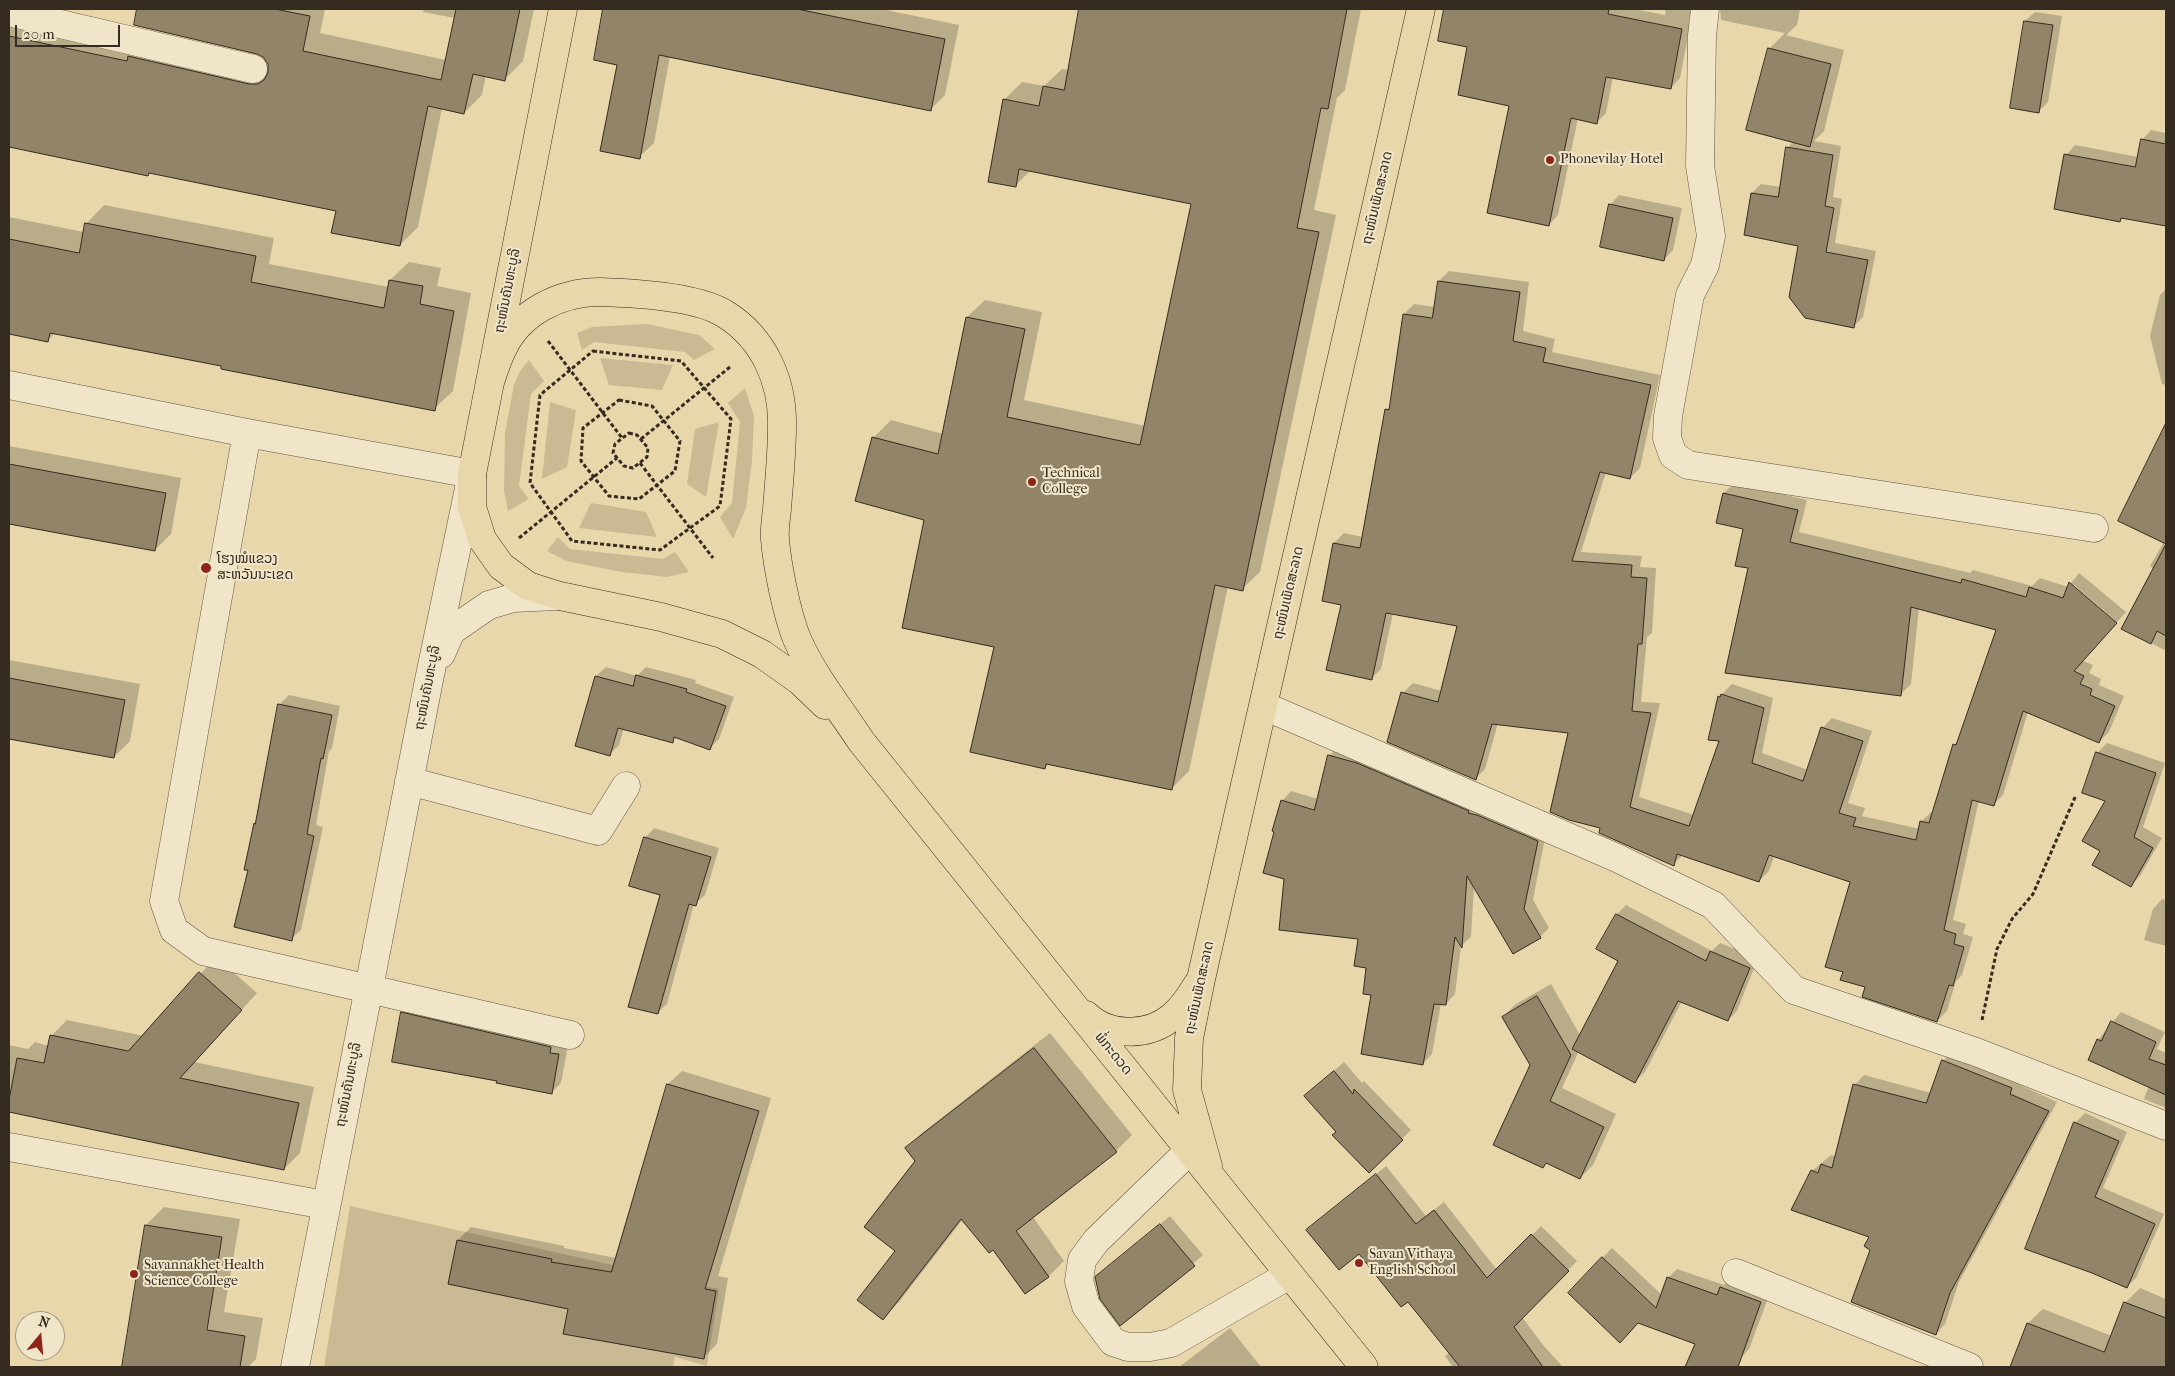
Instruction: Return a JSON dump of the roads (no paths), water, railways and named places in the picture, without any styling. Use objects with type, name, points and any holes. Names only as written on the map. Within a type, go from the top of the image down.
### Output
[{"type":"main road","name":"ຖະໜົນຄັນທະບູລີ","points":[[472,474],[563,9]]},
{"type":"main road","name":"ຖະໜົນເພັດສະລາດ","points":[[1212,1177],[1187,1090],[1189,1038],[1421,9]]},
{"type":"main road","points":[[490,382],[502,348],[522,321],[549,302],[581,292],[615,293],[692,301],[725,314],[751,335],[770,363],[780,396],[782,426],[775,539],[786,601],[797,639],[819,678],[861,741]]},
{"type":"main road","points":[[472,474],[472,507],[482,539],[501,566],[528,586],[560,596],[661,616],[730,638],[762,654],[800,681],[861,741]]},
{"type":"main road","name":"ພໍ່ກະດວດ","points":[[861,741],[1364,1367]]},
{"type":"main road","points":[[1070,1001],[1089,1018],[1102,1025],[1130,1032],[1152,1028],[1172,1017],[1186,1003],[1201,980]]},
{"type":"street","points":[[1704,9],[1700,166],[1711,236],[1705,265],[1690,295],[1668,416],[1667,438],[1673,456],[1688,465],[2094,528]]},
{"type":"street","points":[[9,12],[253,69]]},
{"type":"street","points":[[9,385],[247,433],[472,474]]},
{"type":"street","points":[[247,433],[164,900],[174,930],[203,951],[570,1035]]},
{"type":"street","name":"ຖະໜົນຄັນທະບູລີ","points":[[295,1367],[325,1205],[429,680],[472,474]]},
{"type":"street","points":[[429,680],[451,631],[470,617],[489,605],[513,598],[560,596]]},
{"type":"street","points":[[1264,706],[1617,858],[1713,905],[1794,990],[1976,1052],[2166,1126]]},
{"type":"street","points":[[409,781],[598,831],[626,786]]},
{"type":"street","points":[[9,1147],[325,1205]]},
{"type":"street","points":[[1190,1150],[1096,1241],[1082,1260],[1079,1281],[1086,1306],[1113,1342],[1128,1348],[1150,1347],[1171,1343],[1289,1275]]},
{"type":"street","points":[[1736,1273],[1969,1367]]},
{"type":"place","name":"Phonevilay Hotel","points":[[1550,160]]},
{"type":"place","name":"Technical College","points":[[1032,482]]},
{"type":"place","name":"ໂຮງໝໍແຂວງ ສະຫວັນນະເຂດ","points":[[206,568]]},
{"type":"place","name":"Savan Vithaya English School","points":[[1359,1263]]},
{"type":"place","name":"Savannakhet Health Science College","points":[[134,1274]]}]
